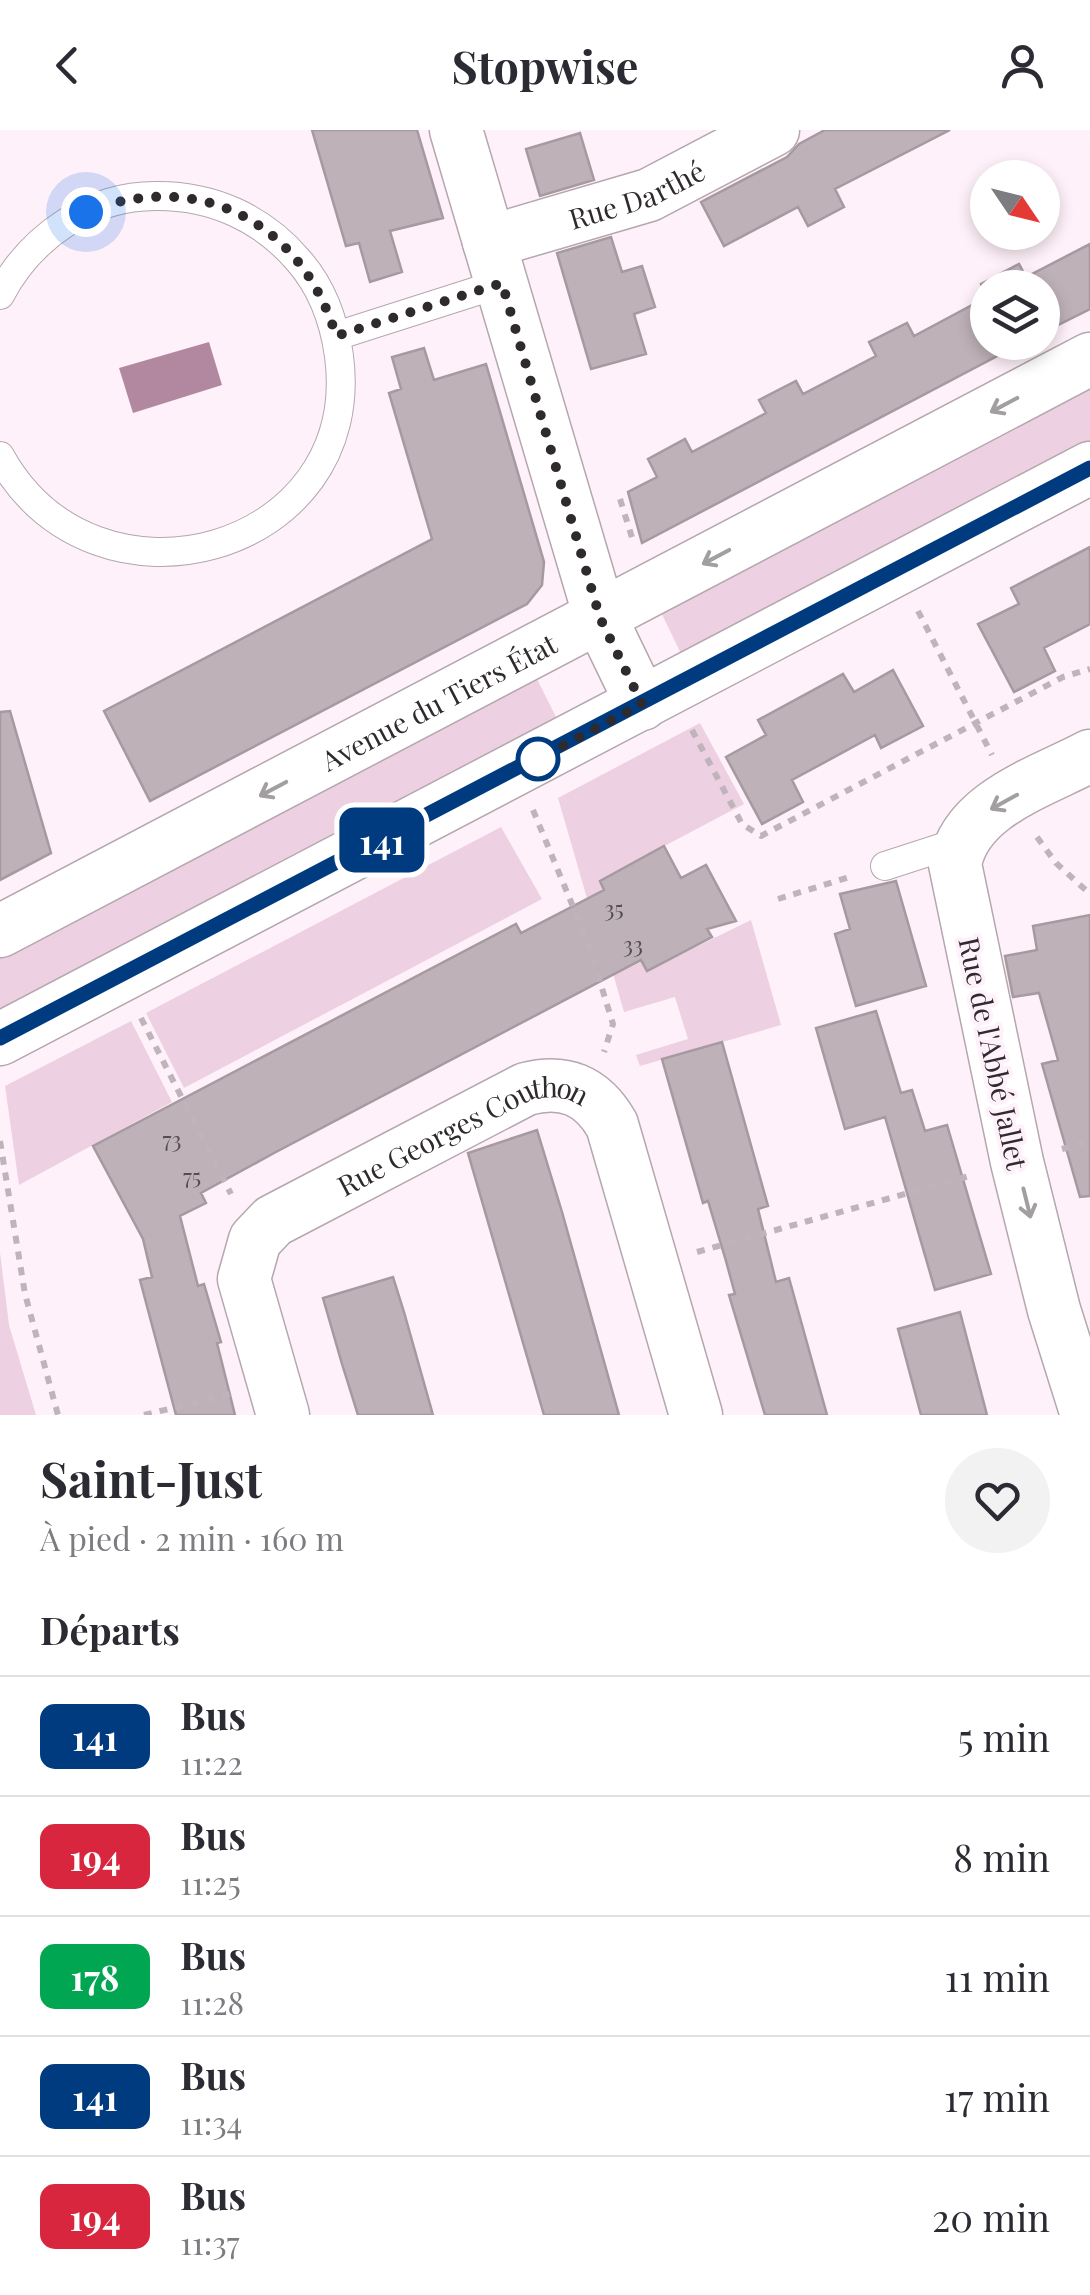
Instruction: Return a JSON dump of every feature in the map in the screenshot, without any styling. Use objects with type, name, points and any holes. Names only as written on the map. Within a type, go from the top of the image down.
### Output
[{"type":"street","points":[[456,130],[600,618],[664,711]]},
{"type":"street","name":"Rue Darthé","points":[[495,262],[649,195],[774,130]]},
{"type":"street","name":"Avenue du Tiers État","points":[[0,931],[1090,360]]},
{"type":"street","points":[[0,1038],[664,711],[1090,468]]},
{"type":"street","points":[[959,842],[992,808],[1090,756]]},
{"type":"street","name":"Rue de l'Abbé Jallet","points":[[959,842],[958,887],[1016,1162],[1054,1310],[1087,1415]]},
{"type":"street","name":"Rue Georges Couthon","points":[[254,1240],[273,1220],[526,1089],[548,1084],[589,1096],[612,1126],[696,1415]]},
{"type":"street","points":[[254,1240],[244,1278],[280,1403]]},
{"type":"lane","points":[[0,295],[27,254],[69,220],[128,198],[180,196],[238,212],[284,244],[316,285],[336,336],[340,395],[316,467],[276,512],[255,528],[217,546],[156,555],[92,542],[38,507],[0,456]]},
{"type":"lane","points":[[336,336],[495,262]]},
{"type":"lane","points":[[885,866],[959,842]]},
{"type":"path","points":[[664,711],[742,824],[761,836],[1062,676],[1090,670]]},
{"type":"path","points":[[529,801],[588,943],[613,1024],[589,1096]]},
{"type":"path","points":[[778,899],[885,866]]},
{"type":"path","points":[[120,976],[254,1240]]},
{"type":"path","points":[[0,1141],[25,1294],[58,1415]]},
{"type":"path","points":[[653,1266],[1090,1141]]},
{"type":"path","points":[[144,1415],[212,1395],[280,1403]]},
{"type":"shaded area","points":[[209,342],[222,385],[133,413],[119,368]]},
{"type":"shaded area","points":[[1090,377],[1090,450],[685,662],[657,604]]},
{"type":"shaded area","points":[[532,669],[561,727],[0,1021],[0,949]]},
{"type":"shaded area","points":[[700,723],[744,804],[600,880],[617,915],[595,926],[558,798]]},
{"type":"shaded area","points":[[501,827],[542,899],[184,1088],[146,1013]]},
{"type":"shaded area","points":[[751,920],[781,1025],[640,1066],[636,1055],[688,1039],[675,997],[624,1012],[606,949],[629,937],[647,971]]},
{"type":"shaded area","points":[[131,1021],[172,1102],[19,1185],[5,1086]]},
{"type":"shaded area","points":[[0,1253],[9,1325],[36,1415],[0,1415]]},
{"type":"building","points":[[312,130],[417,130],[443,218],[390,231],[402,272],[370,282],[359,243],[346,246]]},
{"type":"building","points":[[825,130],[950,130],[835,189],[844,207],[808,226],[798,207],[724,246],[701,202],[787,157],[799,144]]},
{"type":"building","points":[[580,133],[594,180],[540,196],[526,149]]},
{"type":"building","points":[[611,237],[622,272],[642,266],[655,307],[634,314],[646,354],[591,369],[557,253]]},
{"type":"building","points":[[1090,244],[1090,309],[1060,324],[1060,270],[1040,270]]},
{"type":"building","points":[[970,306],[970,360],[990,360],[642,543],[628,492],[657,477],[648,459],[685,439],[692,452],[766,413],[759,400],[796,381],[803,394],[876,356],[869,342],[907,323],[914,336]]},
{"type":"building","points":[[424,348],[434,380],[486,364],[544,562],[542,585],[527,604],[150,801],[104,711],[432,539],[389,393],[401,389],[392,357]]},
{"type":"building","points":[[1090,547],[1090,624],[1044,648],[1055,671],[1014,692],[978,624],[1019,604],[1011,588]]},
{"type":"building","points":[[893,670],[923,726],[881,748],[875,735],[792,780],[803,802],[762,824],[726,757],[766,735],[758,720],[843,674],[854,692]]},
{"type":"building","points":[[10,711],[51,853],[0,880],[0,712]]},
{"type":"building","points":[[664,846],[681,878],[706,865],[736,921],[707,929],[712,937],[647,971],[641,960],[276,1152],[201,1193],[206,1203],[180,1216],[198,1286],[204,1284],[221,1342],[217,1343],[235,1415],[176,1415],[140,1280],[152,1277],[143,1239],[93,1146],[516,924],[521,933],[604,890],[600,881]]},
{"type":"building","points":[[896,881],[926,986],[856,1006],[835,934],[850,929],[840,894]]},
{"type":"building","points":[[1090,915],[1090,1196],[1080,1197],[1042,1064],[1058,1060],[1039,993],[1013,997],[1005,956],[1037,950],[1033,926]]},
{"type":"building","points":[[876,1011],[901,1093],[912,1090],[925,1131],[947,1125],[991,1274],[935,1290],[885,1117],[845,1129],[816,1028]]},
{"type":"building","points":[[722,1042],[768,1206],[758,1209],[776,1282],[789,1278],[827,1415],[765,1415],[729,1295],[735,1294],[726,1261],[708,1201],[703,1203],[662,1059]]},
{"type":"building","points":[[537,1130],[619,1415],[544,1415],[468,1153]]},
{"type":"building","points":[[393,1277],[433,1415],[358,1415],[342,1364],[323,1298]]},
{"type":"building","points":[[960,1312],[987,1415],[921,1415],[898,1329]]},
{"type":"bus line","name":"141","points":[[0,1038],[1090,468]]},
{"type":"route","points":[[86,212],[110,202],[152,196],[180,196],[238,212],[284,244],[305,268],[329,311],[336,336],[502,283],[600,618],[642,704],[538,759]]}]
